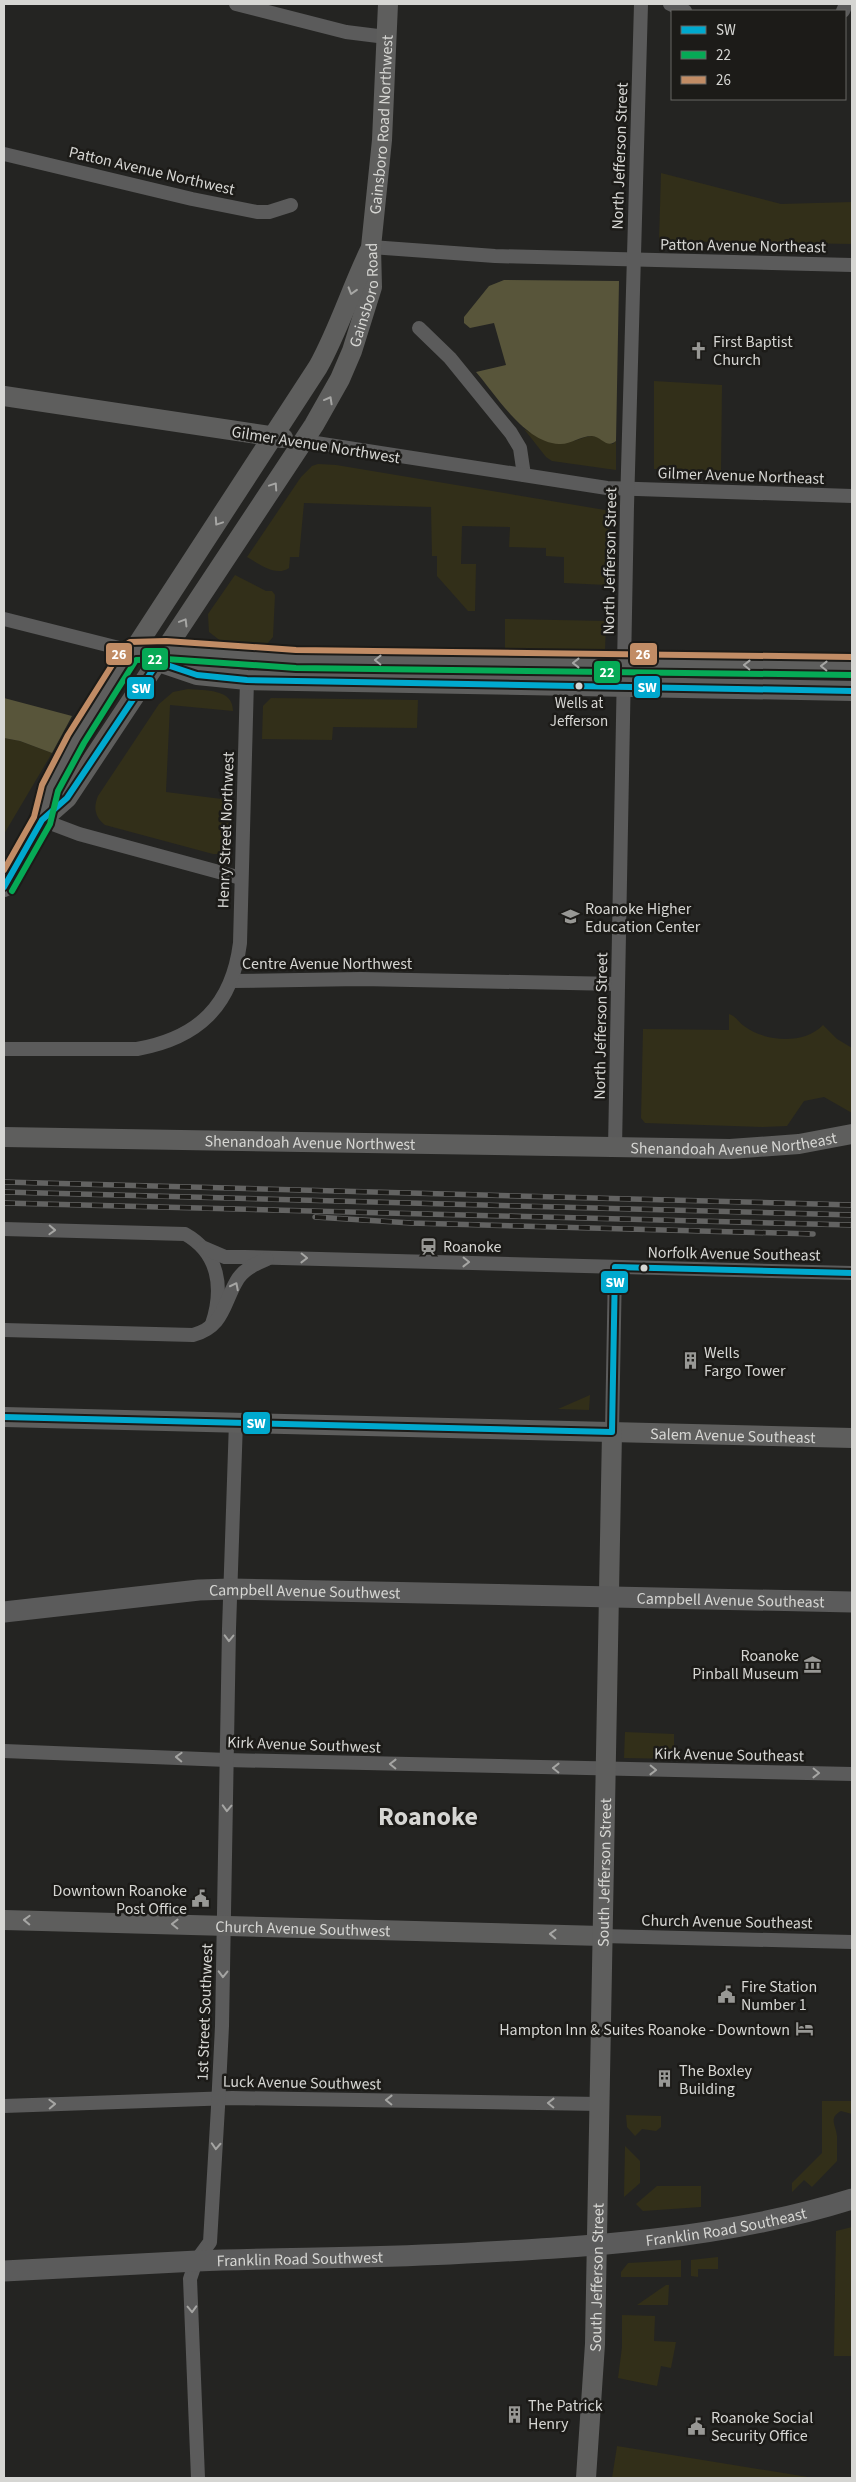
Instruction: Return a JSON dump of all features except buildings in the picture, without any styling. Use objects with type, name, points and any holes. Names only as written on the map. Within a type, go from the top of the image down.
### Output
[{"type":"main road","name":"Campbell Avenue Southwest","points":[[4,1612],[199,1590],[231,1589],[608,1596]]},
{"type":"main road","name":"Campbell Avenue Southeast","points":[[608,1596],[852,1602]]},
{"type":"main road","name":"Franklin Road Southeast","points":[[596,2247],[736,2229],[786,2218],[852,2199]]},
{"type":"main road","name":"Franklin Road Southwest","points":[[4,2271],[196,2261],[377,2257],[596,2247]]},
{"type":"street","points":[[236,4],[346,32],[386,37]]},
{"type":"street","name":"Gainsboro Road Northwest","points":[[372,247],[382,140],[388,4]]},
{"type":"street","name":"North Jefferson Street","points":[[616,1148],[624,663],[641,4]]},
{"type":"street","points":[[670,4],[683,10]]},
{"type":"street","name":"Patton Avenue Northwest","points":[[4,154],[192,199],[257,212],[269,212],[292,204]]},
{"type":"street","points":[[372,247],[495,256],[633,259]]},
{"type":"street","name":"Gainsboro Road","points":[[4,887],[42,820],[50,788],[67,756],[131,651],[273,437],[333,340],[353,284],[372,247]]},
{"type":"street","name":"Gainsboro Road","points":[[42,820],[68,798],[303,441],[340,379],[361,326],[372,287],[372,247]]},
{"type":"street","name":"Patton Avenue Northeast","points":[[633,259],[852,265]]},
{"type":"street","points":[[419,328],[450,358],[511,433],[520,448],[524,475]]},
{"type":"street","name":"Gilmer Avenue Northwest","points":[[4,396],[607,488],[628,489]]},
{"type":"street","name":"Gilmer Avenue Northeast","points":[[628,489],[852,496]]},
{"type":"street","points":[[4,619],[131,651],[162,656],[852,666]]},
{"type":"street","points":[[162,656],[197,675],[247,680],[852,691]]},
{"type":"street","name":"Henry Street Northwest","points":[[232,981],[240,943],[247,680]]},
{"type":"street","points":[[42,820],[79,834],[241,878]]},
{"type":"street","name":"Centre Avenue Northwest","points":[[4,1049],[137,1049],[158,1046],[178,1038],[205,1019],[222,998],[232,981],[361,979],[618,984]]},
{"type":"street","name":"Shenandoah Avenue Northeast","points":[[616,1148],[765,1148],[852,1134]]},
{"type":"street","name":"Shenandoah Avenue Northwest","points":[[4,1138],[616,1148]]},
{"type":"street","points":[[4,1229],[185,1234],[199,1242],[204,1248],[213,1262],[217,1274],[216,1308],[212,1325]]},
{"type":"street","name":"Norfolk Avenue Southeast","points":[[204,1248],[225,1256],[270,1258],[852,1274]]},
{"type":"street","points":[[4,1330],[193,1334],[201,1332],[222,1315],[236,1280],[251,1266],[270,1258]]},
{"type":"street","name":"South Jefferson Street","points":[[586,2478],[593,2392],[600,2104],[604,1769],[615,1267]]},
{"type":"street","name":"Salem Avenue Southeast","points":[[4,1417],[236,1421],[852,1438]]},
{"type":"street","name":"1st Street Southwest","points":[[198,2478],[190,2279],[196,2261],[210,2242],[219,2098],[236,1421]]},
{"type":"street","name":"Kirk Avenue Southwest","points":[[4,1751],[227,1760],[604,1769]]},
{"type":"street","name":"Kirk Avenue Southeast","points":[[604,1769],[852,1774]]},
{"type":"street","name":"Church Avenue Southwest","points":[[4,1920],[602,1936]]},
{"type":"street","name":"Church Avenue Southeast","points":[[602,1936],[852,1942]]},
{"type":"street","name":"Luck Avenue Southwest","points":[[4,2106],[219,2098],[600,2104]]},
{"type":"street","points":[[574,2478],[586,2478]]},
{"type":"shaded area","points":[[661,173],[781,204],[852,202],[852,244],[659,241]]},
{"type":"shaded area","points":[[504,280],[619,281],[616,441],[610,444],[592,436],[563,444],[546,442],[534,436],[512,416],[476,372],[506,365],[494,323],[470,328],[464,323],[464,317],[489,286]]},
{"type":"shaded area","points":[[654,381],[722,385],[721,471],[654,469]]},
{"type":"shaded area","points":[[524,429],[541,437],[568,442],[592,436],[613,444],[616,441],[616,470],[552,461],[546,457]]},
{"type":"shaded area","points":[[318,464],[336,465],[605,510],[609,514],[607,585],[564,583],[564,557],[546,556],[546,548],[509,547],[510,527],[462,526],[461,564],[476,564],[475,611],[468,611],[437,576],[437,556],[432,556],[431,507],[304,503],[299,557],[290,557],[289,568],[279,571],[273,570],[247,557],[301,477],[312,466]]},
{"type":"shaded area","points":[[235,575],[266,591],[272,591],[275,595],[273,637],[266,645],[222,642],[209,632],[208,614]]},
{"type":"shaded area","points":[[505,619],[606,621],[605,652],[505,650]]},
{"type":"shaded area","points":[[188,689],[223,694],[232,704],[233,711],[170,705],[166,792],[230,800],[228,845],[221,854],[213,854],[105,825],[99,819],[96,812],[98,796],[159,704],[173,692]]},
{"type":"shaded area","points":[[4,698],[72,716],[52,753],[20,741],[4,738]]},
{"type":"shaded area","points":[[271,698],[418,700],[417,728],[333,727],[332,740],[262,739],[263,706]]},
{"type":"shaded area","points":[[4,738],[20,741],[52,753],[4,834]]},
{"type":"shaded area","points":[[729,1014],[753,1031],[773,1038],[784,1039],[806,1036],[823,1025],[837,1039],[852,1048],[852,1113],[824,1097],[804,1101],[787,1126],[762,1127],[645,1123],[641,1118],[643,1029],[729,1030]]},
{"type":"shaded area","points":[[590,1395],[589,1410],[558,1409]]},
{"type":"shaded area","points":[[625,1732],[674,1734],[674,1759],[624,1758]]},
{"type":"shaded area","points":[[822,2101],[852,2101],[852,2114],[841,2111],[834,2119],[837,2136],[837,2161],[812,2187],[804,2180],[792,2192],[792,2183],[822,2153]]},
{"type":"shaded area","points":[[626,2115],[661,2116],[661,2127],[656,2131],[642,2129],[635,2136],[627,2127]]},
{"type":"shaded area","points":[[625,2146],[640,2161],[640,2183],[624,2197]]},
{"type":"shaded area","points":[[657,2186],[701,2186],[701,2207],[643,2211],[636,2204]]},
{"type":"shaded area","points":[[852,2227],[852,2356],[834,2356],[836,2231]]},
{"type":"shaded area","points":[[718,2257],[718,2269],[698,2269],[698,2277],[691,2276],[691,2260]]},
{"type":"shaded area","points":[[681,2260],[681,2277],[621,2277],[621,2272],[628,2263]]},
{"type":"shaded area","points":[[666,2285],[669,2285],[668,2305],[637,2305]]},
{"type":"shaded area","points":[[622,2315],[655,2316],[654,2341],[676,2342],[671,2368],[661,2366],[657,2386],[618,2378],[622,2347]]},
{"type":"shaded area","points":[[617,2446],[814,2478],[612,2478]]},
{"type":"railway","points":[[4,1182],[852,1205]]},
{"type":"railway","points":[[4,1192],[852,1215]]},
{"type":"railway","points":[[4,1203],[852,1225]]},
{"type":"railway","points":[[315,1217],[411,1223],[813,1234]]},
{"type":"transit line","name":"26","points":[[4,870],[34,817],[42,785],[68,735],[124,646],[130,642],[166,641],[296,650],[852,657]]},
{"type":"transit line","name":"22","points":[[12,891],[50,824],[58,791],[84,743],[136,660],[166,659],[296,668],[852,675]]},
{"type":"transit line","name":"SW","points":[[4,887],[42,820],[67,798],[158,662],[197,675],[247,680],[852,691]]},
{"type":"transit line","name":"SW","points":[[4,1417],[612,1432],[615,1267],[852,1273]]},
{"type":"place","name":"First Baptist Church","points":[[699,350]]},
{"type":"place","name":"Wells at Jefferson","points":[[579,686]]},
{"type":"place","name":"Roanoke Higher Education Center","points":[[571,917]]},
{"type":"place","name":"Roanoke","points":[[429,1246]]},
{"type":"place","name":"Wells Fargo Tower","points":[[690,1361]]},
{"type":"place","name":"Roanoke Pinball Museum","points":[[813,1664]]},
{"type":"place","name":"Downtown Roanoke Post Office","points":[[201,1899]]},
{"type":"place","name":"Fire Station Number 1","points":[[727,1995]]},
{"type":"place","name":"Hampton Inn & Suites Roanoke - Downtown","points":[[804,2029]]},
{"type":"place","name":"The Boxley Building","points":[[665,2079]]},
{"type":"place","name":"The Patrick Henry","points":[[514,2414]]},
{"type":"place","name":"Roanoke Social Security Office","points":[[697,2426]]},
{"type":"district","name":"Roanoke","points":[[428,1816]]}]
